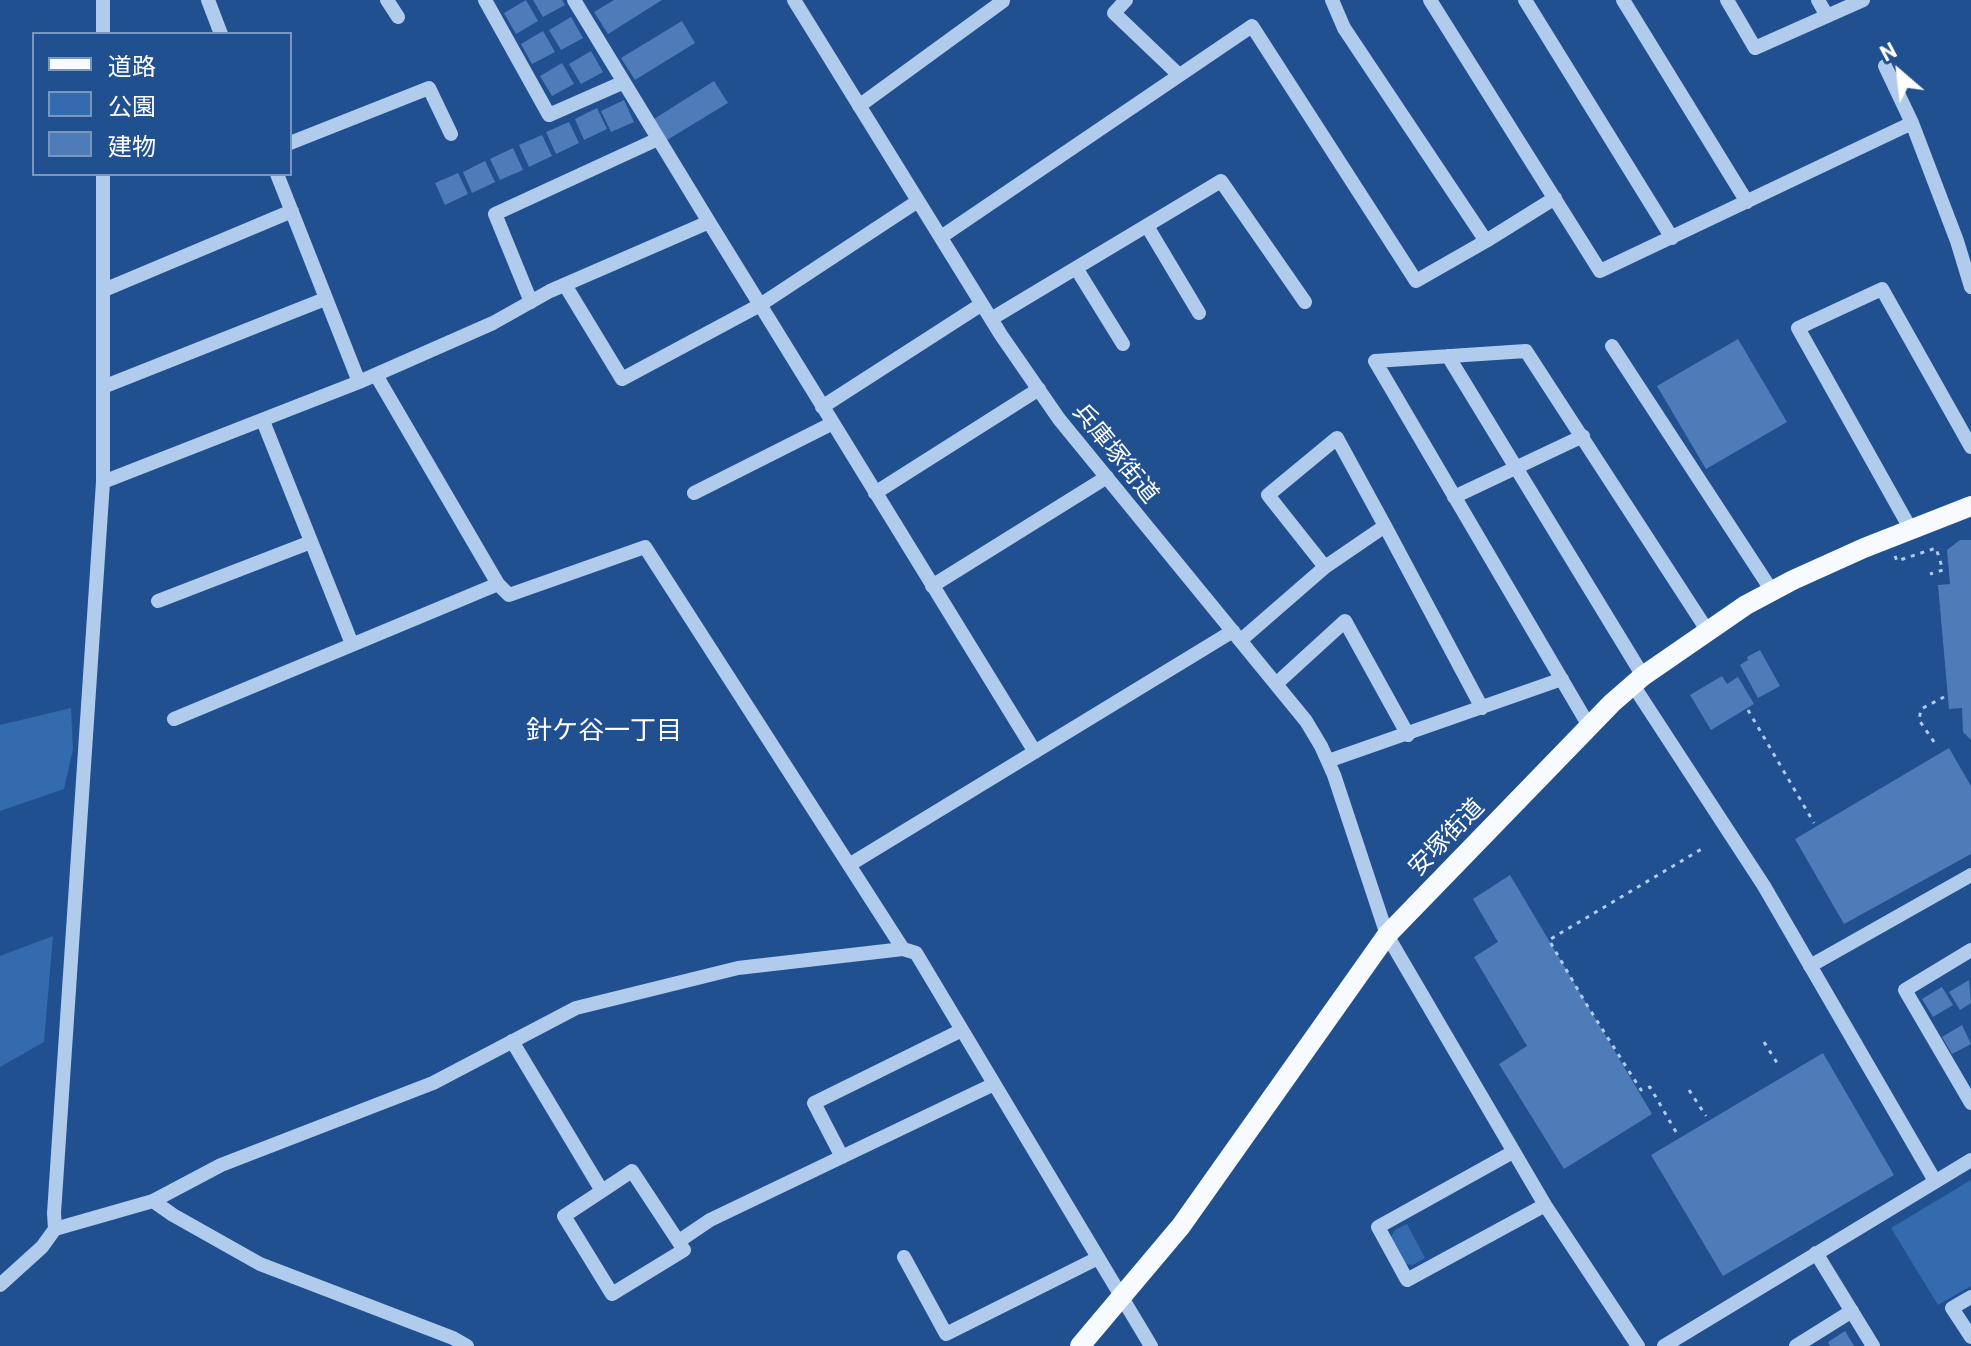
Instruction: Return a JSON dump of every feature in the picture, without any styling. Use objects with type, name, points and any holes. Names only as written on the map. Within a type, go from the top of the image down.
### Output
[{"type":"main road","name":"安塚街道","points":[[1080,1346],[1209,1189],[1387,935],[1589,726],[1638,681],[1707,630],[1772,591],[1910,528],[1971,506]]},
{"type":"street","points":[[103,0],[103,32]]},
{"type":"street","points":[[208,0],[220,32]]},
{"type":"street","points":[[387,0],[398,17]]},
{"type":"street","points":[[485,0],[549,115],[624,82]]},
{"type":"street","points":[[574,0],[1035,752]]},
{"type":"street","name":"兵庫塚街道","points":[[794,0],[991,319],[1059,419],[1306,721],[1328,761],[1387,935],[1545,1205],[1638,1346]]},
{"type":"street","points":[[1126,0],[1114,13],[1179,75]]},
{"type":"street","points":[[1332,0],[1344,28],[1486,241]]},
{"type":"street","points":[[1430,0],[1600,271],[1912,123]]},
{"type":"street","points":[[1525,0],[1672,238]]},
{"type":"street","points":[[1623,0],[1747,202]]},
{"type":"street","points":[[1727,0],[1755,48],[1863,0]]},
{"type":"street","points":[[1818,0],[1827,16]]},
{"type":"street","points":[[859,106],[1003,1]]},
{"type":"street","points":[[941,237],[1252,26],[1416,281],[1555,198]]},
{"type":"street","points":[[1885,66],[1912,123],[1971,287]]},
{"type":"street","points":[[292,142],[429,88],[451,134]]},
{"type":"street","points":[[531,302],[495,214],[658,139]]},
{"type":"street","points":[[55,1229],[103,482],[103,176]]},
{"type":"street","points":[[278,176],[359,382]]},
{"type":"street","points":[[991,319],[1221,181],[1305,302]]},
{"type":"street","points":[[565,285],[622,379],[760,305],[918,201]]},
{"type":"street","points":[[104,290],[292,211]]},
{"type":"street","points":[[103,482],[376,375],[493,323],[565,285],[709,222]]},
{"type":"street","points":[[1147,226],[1199,313]]},
{"type":"street","points":[[1076,268],[1123,344]]},
{"type":"street","points":[[1910,528],[1798,328],[1882,289],[1971,447]]},
{"type":"street","points":[[103,387],[325,299]]},
{"type":"street","points":[[822,407],[982,304]]},
{"type":"street","points":[[1612,346],[1772,591]]},
{"type":"street","points":[[1589,726],[1375,361],[1526,351],[1707,630]]},
{"type":"street","points":[[1448,356],[1516,468],[1709,806],[1764,886],[1935,1181]]},
{"type":"street","points":[[376,375],[498,584],[509,595],[645,547],[903,949]]},
{"type":"street","points":[[875,493],[1039,389]]},
{"type":"street","points":[[263,421],[352,644]]},
{"type":"street","points":[[694,493],[833,423]]},
{"type":"street","points":[[1454,497],[1583,436]]},
{"type":"street","points":[[1325,567],[1268,495],[1337,438],[1482,708]]},
{"type":"street","points":[[932,586],[1107,477]]},
{"type":"street","points":[[849,865],[1035,752],[1237,636],[1325,567],[1385,526]]},
{"type":"street","points":[[158,601],[311,542]]},
{"type":"street","points":[[174,719],[498,584]]},
{"type":"street","points":[[1276,684],[1345,621],[1408,735]]},
{"type":"street","points":[[1328,761],[1562,679]]},
{"type":"street","points":[[1810,966],[1971,875]]},
{"type":"street","points":[[0,1285],[42,1247],[55,1229],[153,1201],[221,1165],[433,1083],[576,1008],[738,968],[903,949],[916,953],[992,1085],[1151,1346]]},
{"type":"street","points":[[1971,950],[1905,990],[1966,1083],[1971,1103]]},
{"type":"street","points":[[842,1157],[814,1103],[960,1031]]},
{"type":"street","points":[[512,1041],[602,1191]]},
{"type":"street","points":[[679,1241],[710,1220],[992,1085]]},
{"type":"street","points":[[1513,1152],[1378,1227],[1407,1280],[1545,1205]]},
{"type":"street","points":[[1664,1346],[1971,1160]]},
{"type":"street","points":[[632,1171],[684,1250],[612,1294],[564,1216],[602,1191],[632,1171]]},
{"type":"street","points":[[153,1201],[260,1264],[467,1346]]},
{"type":"street","points":[[1816,1253],[1873,1346]]},
{"type":"street","points":[[904,1257],[946,1334],[1098,1258]]},
{"type":"street","points":[[1971,1297],[1952,1308],[1971,1337]]},
{"type":"street","points":[[1796,1346],[1852,1311]]},
{"type":"path","points":[[1893,551],[1897,561],[1936,548],[1943,570],[1930,574]]},
{"type":"path","points":[[1934,742],[1919,720],[1921,709],[1944,697]]},
{"type":"path","points":[[1748,710],[1814,823]]},
{"type":"path","points":[[1676,1132],[1650,1087],[1641,1090],[1549,940],[1705,847]]},
{"type":"path","points":[[1764,1042],[1779,1066]]},
{"type":"path","points":[[1689,1090],[1706,1116]]},
{"type":"green space","points":[[71,708],[73,749],[64,789],[0,811],[0,725]]},
{"type":"green space","points":[[53,936],[44,1042],[0,1067],[0,956]]},
{"type":"green space","points":[[1971,1180],[1971,1286],[1938,1305],[1891,1228]]},
{"type":"green space","points":[[1407,1224],[1425,1258],[1413,1265],[1405,1264],[1391,1237],[1395,1230]]},
{"type":"building","points":[[526,0],[538,21],[516,34],[504,13]]},
{"type":"building","points":[[533,0],[562,0],[565,5],[543,17]]},
{"type":"building","points":[[614,0],[662,0],[608,34],[594,12]]},
{"type":"building","points":[[571,17],[583,38],[561,50],[549,30]]},
{"type":"building","points":[[682,21],[695,43],[635,80],[621,58]]},
{"type":"building","points":[[543,31],[555,52],[532,64],[521,44]]},
{"type":"building","points":[[591,51],[603,72],[581,84],[569,64]]},
{"type":"building","points":[[562,63],[574,84],[552,96],[540,76]]},
{"type":"building","points":[[714,81],[728,103],[667,140],[654,119]]},
{"type":"building","points":[[624,100],[634,122],[611,132],[601,111]]},
{"type":"building","points":[[597,108],[607,129],[584,140],[575,119]]},
{"type":"building","points":[[569,122],[579,143],[556,154],[546,132]]},
{"type":"building","points":[[542,135],[552,156],[529,167],[519,145]]},
{"type":"building","points":[[513,148],[523,170],[500,180],[490,159]]},
{"type":"building","points":[[485,161],[495,182],[472,193],[463,172]]},
{"type":"building","points":[[458,173],[468,194],[445,205],[435,183]]},
{"type":"building","points":[[1738,339],[1787,422],[1706,469],[1657,386]]},
{"type":"building","points":[[1960,540],[1971,540],[1971,740],[1963,732],[1962,708],[1949,709],[1938,585],[1950,584],[1947,550]]},
{"type":"building","points":[[1760,650],[1780,686],[1758,698],[1740,665]]},
{"type":"building","points":[[1722,676],[1727,684],[1738,677],[1754,704],[1711,730],[1690,695]]},
{"type":"building","points":[[1949,748],[1971,786],[1971,854],[1844,924],[1795,839]]},
{"type":"building","points":[[1510,875],[1652,1114],[1564,1169],[1499,1064],[1527,1046],[1474,957],[1498,942],[1473,899]]},
{"type":"building","points":[[1969,980],[1971,1003],[1960,1010],[1949,992]]},
{"type":"building","points":[[1942,987],[1953,1005],[1933,1017],[1922,999]]},
{"type":"building","points":[[1962,1025],[1971,1044],[1952,1054],[1942,1037]]},
{"type":"building","points":[[1823,1053],[1894,1175],[1723,1276],[1651,1155]]},
{"type":"building","points":[[1845,1331],[1854,1346],[1830,1346],[1828,1342]]},
{"type":"district","name":"針ケ谷一丁目","points":[[604,730]]}]
